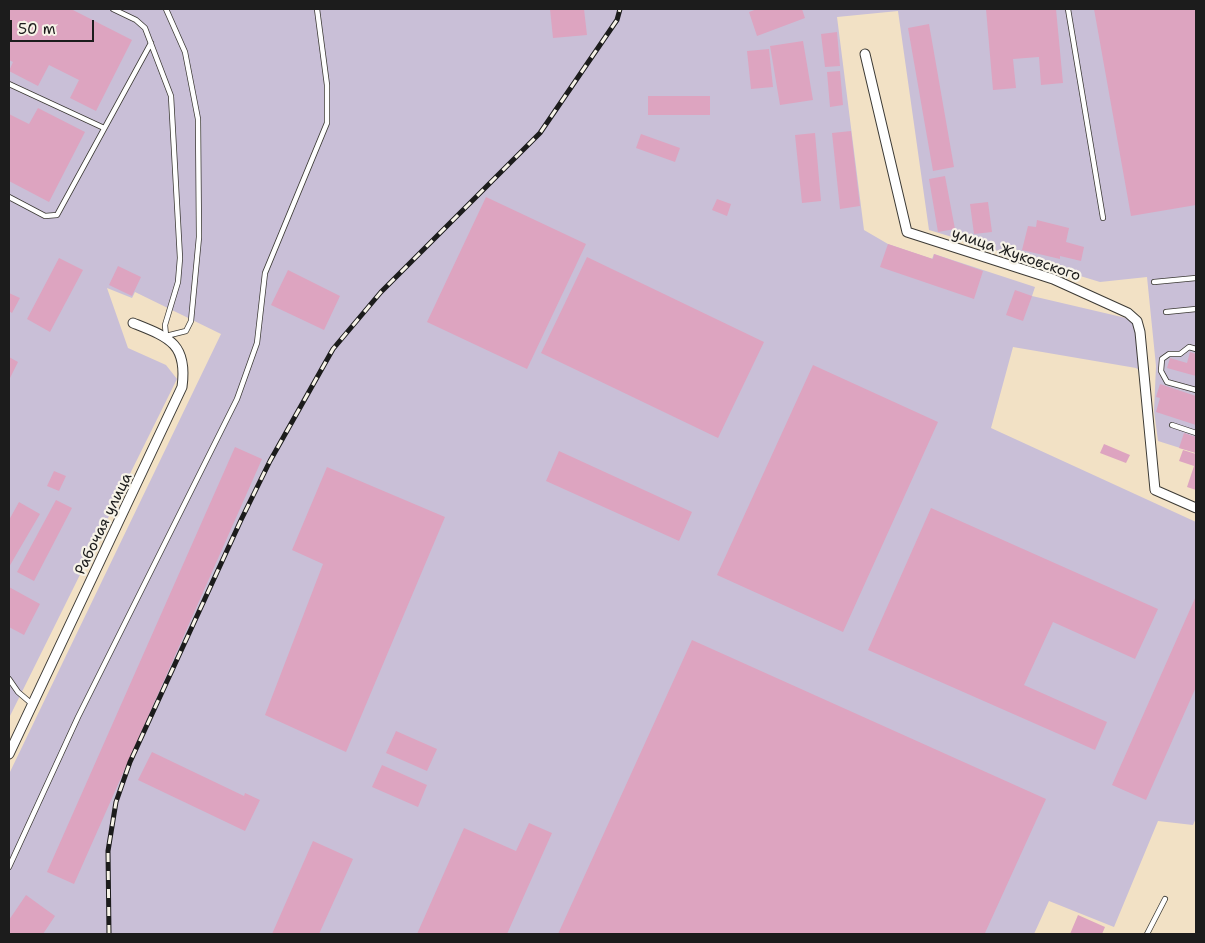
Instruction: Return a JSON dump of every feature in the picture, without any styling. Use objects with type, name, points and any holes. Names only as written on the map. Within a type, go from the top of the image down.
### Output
[{"type":"street","name":"улица Жуковского","points":[[866,54],[907,232],[1053,279],[1128,313],[1137,321],[1140,332],[1154,490],[1196,508]]},
{"type":"street","points":[[133,323],[166,336]]},
{"type":"street","name":"Рабочая улица","points":[[9,754],[179,397],[184,376],[183,365],[174,345],[166,336]]},
{"type":"lane","points":[[113,9],[136,20],[146,28],[171,96],[180,258],[178,282],[165,324],[166,336],[186,331],[191,322],[199,237],[198,119],[185,52],[166,9]]},
{"type":"lane","points":[[9,867],[78,717],[238,399],[256,343],[265,273],[327,123],[327,85],[317,9]]},
{"type":"lane","points":[[1068,9],[1103,218]]},
{"type":"lane","points":[[9,197],[45,216],[57,215],[151,43]]},
{"type":"lane","points":[[9,84],[104,128]]},
{"type":"lane","points":[[1154,282],[1196,278]]},
{"type":"lane","points":[[1166,312],[1196,309]]},
{"type":"lane","points":[[1196,349],[1189,347],[1180,354],[1169,354],[1162,359],[1161,372],[1167,382],[1196,390]]},
{"type":"lane","points":[[1172,425],[1196,433]]},
{"type":"lane","points":[[9,679],[18,692],[32,704]]},
{"type":"lane","points":[[1147,934],[1164,899]]},
{"type":"shaded area","points":[[9,9],[1196,9],[1196,453],[1158,441],[1154,411],[1156,366],[1147,277],[1100,282],[929,230],[898,11],[837,17],[864,230],[888,244],[932,259],[934,254],[1035,287],[1032,296],[1126,318],[1132,321],[1136,329],[1142,372],[1136,368],[1013,347],[991,428],[1196,522],[1196,818],[1193,825],[1158,821],[1114,927],[1049,901],[1034,934],[9,934],[9,774],[221,334],[135,292],[132,298],[107,288],[128,348],[166,365],[177,379],[9,718]]},
{"type":"building","points":[[9,9],[71,9],[132,40],[96,111],[70,98],[79,80],[49,65],[38,86],[9,71],[13,62],[9,60]]},
{"type":"building","points":[[550,9],[584,9],[587,35],[553,38]]},
{"type":"building","points":[[757,9],[802,9],[805,18],[757,36],[749,12]]},
{"type":"building","points":[[986,9],[1056,9],[1063,83],[1041,85],[1039,57],[1013,59],[1016,88],[993,90]]},
{"type":"building","points":[[1094,9],[1196,9],[1196,205],[1131,216]]},
{"type":"building","points":[[929,24],[954,167],[933,171],[908,28]]},
{"type":"building","points":[[837,32],[840,66],[825,67],[821,34]]},
{"type":"building","points":[[803,41],[813,100],[780,105],[770,46]]},
{"type":"building","points":[[769,49],[773,87],[751,89],[747,51]]},
{"type":"building","points":[[840,71],[843,105],[830,107],[827,72]]},
{"type":"building","points":[[648,96],[710,96],[710,115],[648,115]]},
{"type":"building","points":[[38,108],[85,132],[49,202],[9,181],[9,114],[29,124]]},
{"type":"building","points":[[851,131],[860,206],[840,209],[832,133]]},
{"type":"building","points":[[815,133],[821,201],[802,203],[795,135]]},
{"type":"building","points":[[641,134],[680,148],[675,162],[636,148]]},
{"type":"building","points":[[945,176],[955,229],[938,232],[929,179]]},
{"type":"building","points":[[486,197],[586,244],[527,369],[427,322]]},
{"type":"building","points":[[717,199],[731,204],[727,216],[712,210]]},
{"type":"building","points":[[988,202],[992,232],[974,234],[970,204]]},
{"type":"building","points":[[1037,220],[1069,228],[1066,242],[1084,247],[1081,261],[1060,256],[1060,259],[1022,250],[1028,226],[1036,227]]},
{"type":"building","points":[[888,244],[933,259],[934,254],[983,271],[974,299],[880,267]]},
{"type":"building","points":[[587,257],[764,342],[718,438],[541,353]]},
{"type":"building","points":[[59,258],[83,270],[50,332],[27,319]]},
{"type":"building","points":[[118,266],[141,277],[132,296],[109,285]]},
{"type":"building","points":[[288,270],[340,296],[324,330],[271,305]]},
{"type":"building","points":[[1015,290],[1032,296],[1023,321],[1006,315]]},
{"type":"building","points":[[9,293],[20,298],[12,313],[9,311]]},
{"type":"building","points":[[1190,352],[1196,354],[1196,376],[1167,368],[1170,358],[1187,363]]},
{"type":"building","points":[[9,357],[18,362],[9,380]]},
{"type":"building","points":[[813,365],[938,422],[843,632],[717,575]]},
{"type":"building","points":[[1160,384],[1196,396],[1196,425],[1156,412],[1160,398],[1156,397]]},
{"type":"building","points":[[1184,433],[1196,437],[1196,453],[1179,448]]},
{"type":"building","points":[[1104,444],[1130,455],[1126,463],[1100,453]]},
{"type":"building","points":[[235,447],[262,459],[74,884],[47,872]]},
{"type":"building","points":[[1183,450],[1196,454],[1196,490],[1187,487],[1194,466],[1179,461]]},
{"type":"building","points":[[559,451],[692,512],[679,541],[546,481]]},
{"type":"building","points":[[327,467],[445,517],[346,752],[265,715],[323,564],[292,550]]},
{"type":"building","points":[[54,471],[66,476],[59,491],[47,486]]},
{"type":"building","points":[[56,500],[72,508],[34,581],[17,572]]},
{"type":"building","points":[[19,502],[40,514],[9,567],[9,520]]},
{"type":"building","points":[[931,508],[1158,609],[1135,659],[1053,622],[1024,685],[1107,722],[1095,750],[868,650]]},
{"type":"building","points":[[9,587],[40,604],[24,635],[9,627]]},
{"type":"building","points":[[1196,596],[1196,687],[1146,800],[1112,785]]},
{"type":"building","points":[[692,640],[1046,799],[985,933],[989,934],[558,934]]},
{"type":"building","points":[[396,731],[437,749],[427,771],[386,753]]},
{"type":"building","points":[[152,752],[244,796],[245,793],[260,800],[245,831],[138,780]]},
{"type":"building","points":[[382,765],[427,785],[418,807],[372,787]]},
{"type":"building","points":[[529,823],[552,833],[507,934],[417,934],[464,828],[516,851]]},
{"type":"building","points":[[313,841],[353,859],[319,934],[272,934]]},
{"type":"building","points":[[26,895],[55,916],[43,934],[9,934],[9,920]]},
{"type":"building","points":[[1078,915],[1105,927],[1102,934],[1070,934]]},
{"type":"railway","points":[[109,934],[108,851],[116,802],[130,762],[270,461],[333,349],[381,292],[540,133],[617,20],[620,9]]}]
